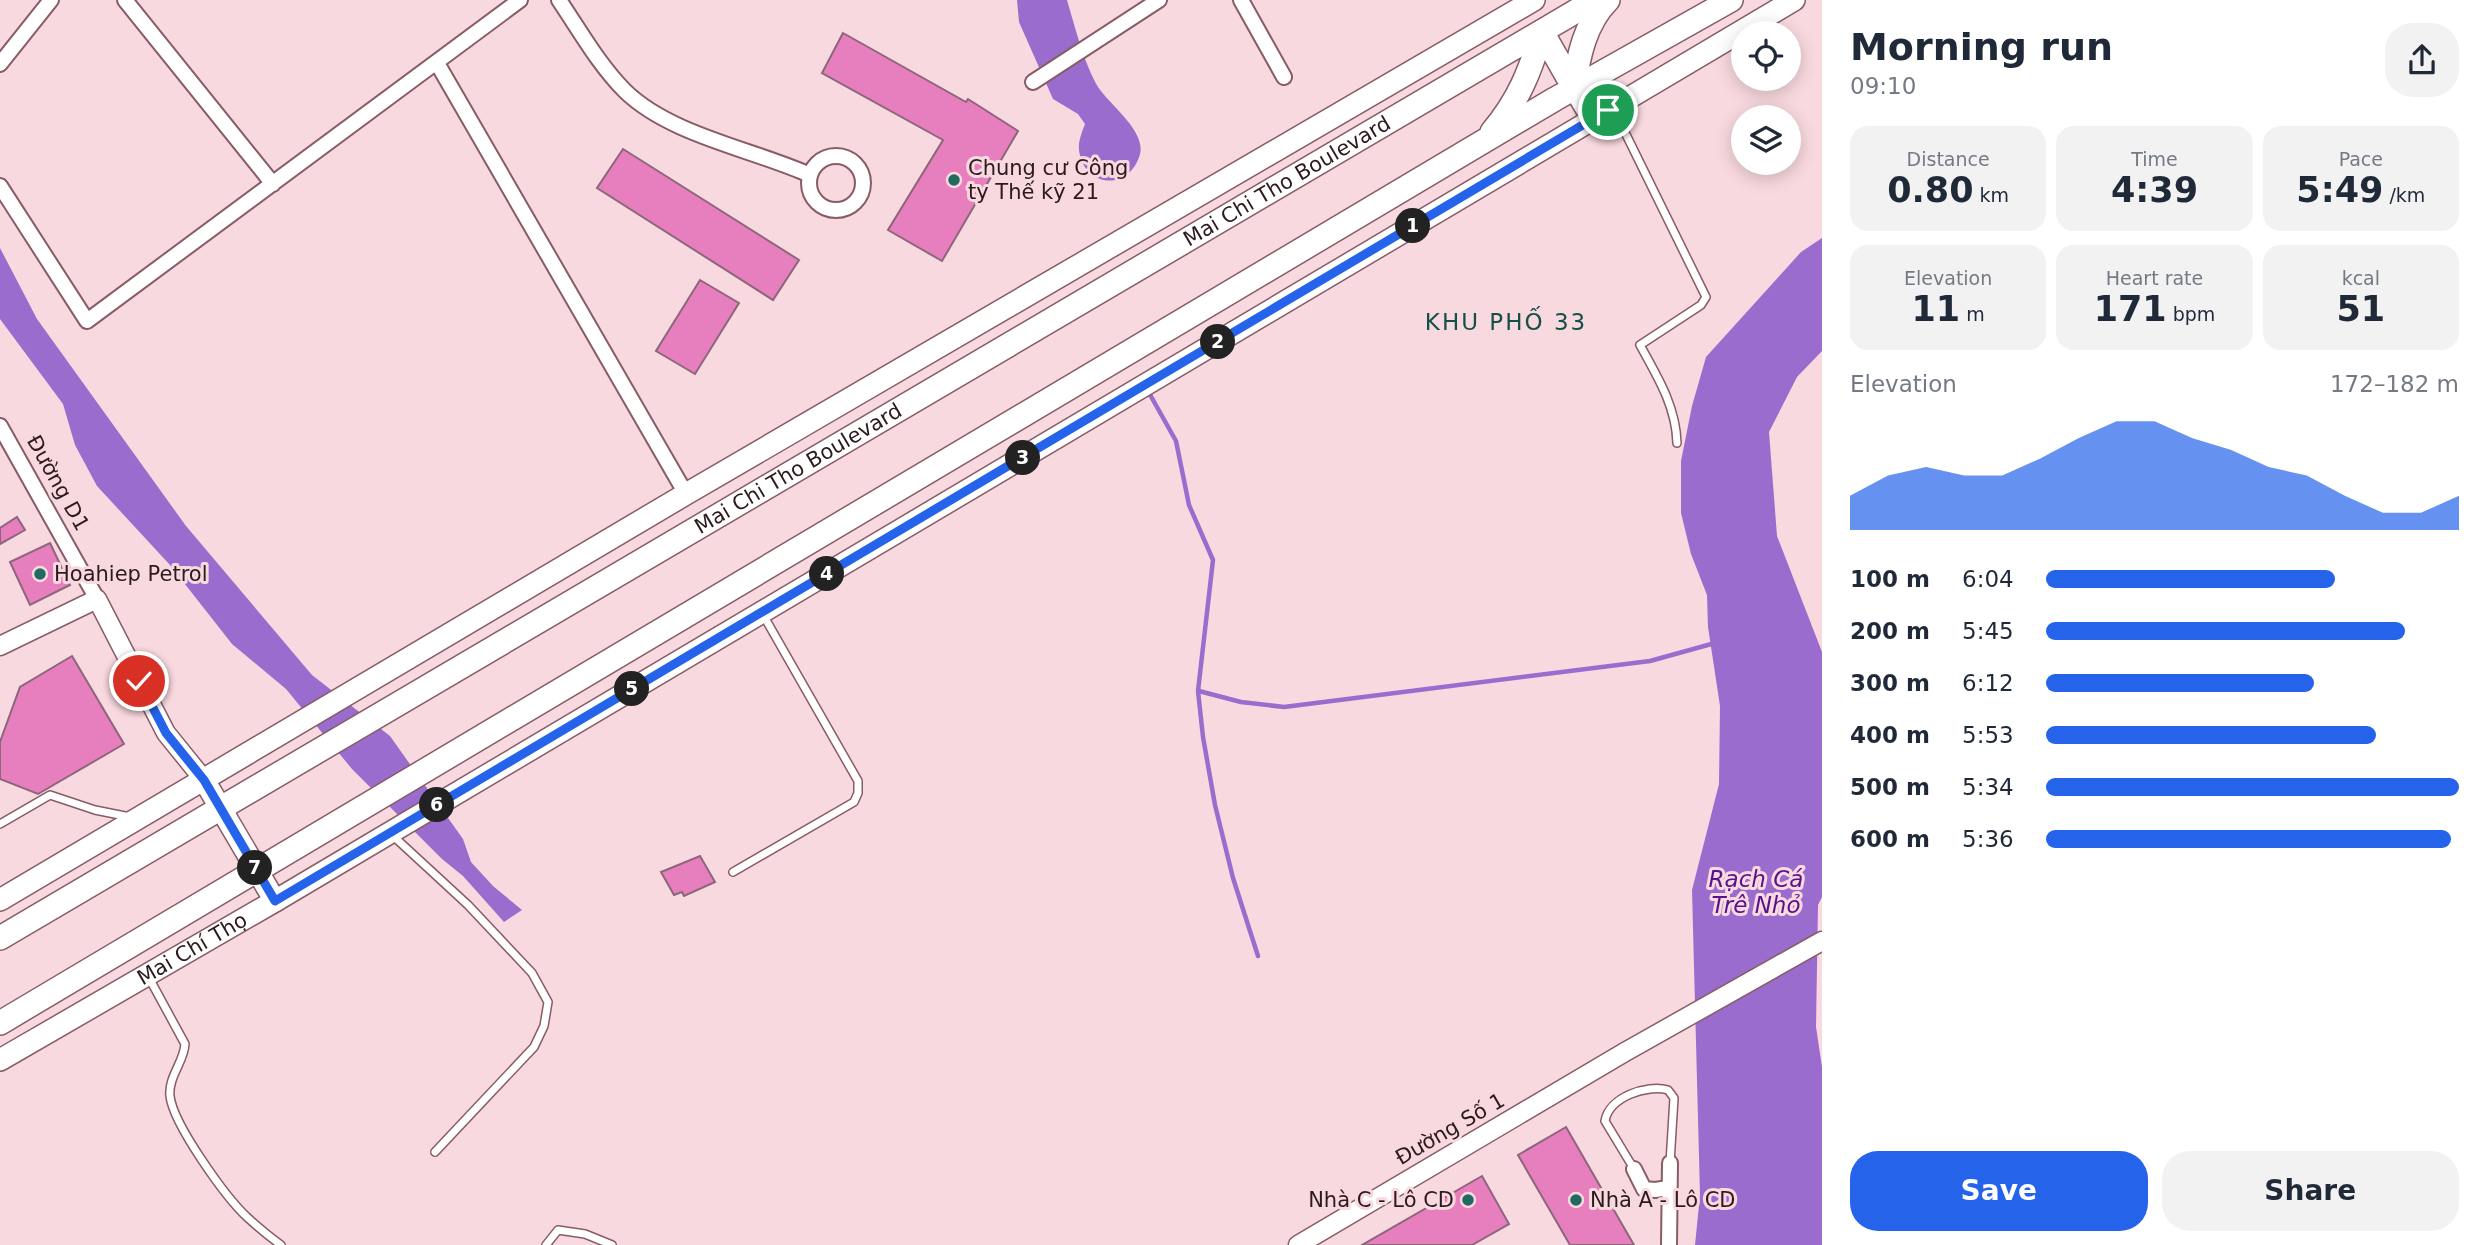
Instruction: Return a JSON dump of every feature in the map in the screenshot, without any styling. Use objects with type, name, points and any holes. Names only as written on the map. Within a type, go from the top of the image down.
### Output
[{"type":"highway","name":"Mai Chi Tho Boulevard","points":[[0,938],[1595,0]]},
{"type":"highway","points":[[1574,88],[1583,42],[1594,19],[1608,0]]},
{"type":"highway","points":[[1482,143],[1731,0]]},
{"type":"highway","points":[[1542,32],[1574,88]]},
{"type":"highway","points":[[1482,143],[1518,97],[1542,32]]},
{"type":"highway","name":"Mai Chí Thọ","points":[[0,1023],[1482,143]]},
{"type":"main road","name":"Mai Chí Thọ","points":[[0,1060],[275,901],[1794,0]]},
{"type":"main road","points":[[1527,2],[1542,32]]},
{"type":"main road","name":"Mai Chi Tho Boulevard","points":[[0,900],[1527,2]]},
{"type":"main road","points":[[1574,88],[1592,120]]},
{"type":"main road","points":[[204,780],[275,901]]},
{"type":"street","points":[[0,65],[51,0]]},
{"type":"street","points":[[125,0],[273,184]]},
{"type":"street","points":[[0,186],[87,321],[520,0]]},
{"type":"street","points":[[559,0],[605,67],[626,92],[642,105],[666,121],[810,174]]},
{"type":"street","points":[[1033,82],[1159,0]]},
{"type":"street","points":[[1241,0],[1284,77]]},
{"type":"street","points":[[437,63],[687,494]]},
{"type":"street","name":"Đường D1","points":[[0,426],[97,599],[166,733],[204,780]]},
{"type":"street","points":[[0,646],[97,599]]},
{"type":"street","name":"Đường Số 1","points":[[1298,1245],[1625,1052],[1822,941]]},
{"type":"street","points":[[1669,1245],[1670,1163]]},
{"type":"street","points":[[1634,1169],[1644,1189],[1655,1191],[1669,1188]]},
{"type":"lane","points":[[1613,108],[1706,297],[1701,305],[1640,345],[1670,403],[1677,427],[1677,443]]},
{"type":"lane","points":[[733,872],[853,802],[859,788],[858,781],[762,612]]},
{"type":"lane","points":[[0,824],[50,795],[95,810],[137,819]]},
{"type":"lane","points":[[389,833],[477,915],[531,973],[548,1002],[544,1026],[534,1047],[435,1152]]},
{"type":"lane","points":[[147,974],[185,1044],[185,1052],[170,1090],[182,1125],[218,1183],[246,1216],[281,1245]]},
{"type":"lane","points":[[1634,1169],[1605,1121],[1606,1112],[1622,1100],[1650,1088],[1668,1090],[1674,1098],[1670,1163]]},
{"type":"lane","points":[[546,1245],[558,1230],[585,1234],[612,1245]]},
{"type":"water","points":[[1017,0],[1067,0],[1080,45],[1098,87],[1138,136],[1140,154],[1135,166],[1127,174],[1118,179],[1098,178],[1089,172],[1083,163],[1079,147],[1085,124],[1078,114],[1053,99],[1019,22]]},
{"type":"water","name":"Rạch Cá Trê Nhỏ","points":[[1822,238],[1822,351],[1797,377],[1769,432],[1777,536],[1822,652],[1822,897],[1818,905],[1816,1027],[1822,1067],[1822,1245],[1695,1245],[1700,1195],[1692,890],[1719,784],[1720,706],[1708,627],[1707,595],[1691,554],[1681,513],[1681,461],[1692,406],[1706,357],[1801,252]]},
{"type":"water","points":[[0,248],[37,319],[186,526],[312,675],[390,736],[463,839],[471,862],[493,886],[522,910],[504,922],[463,876],[442,859],[352,769],[286,689],[232,644],[170,565],[97,486],[75,445],[63,404],[0,319]]},
{"type":"building","points":[[843,33],[966,102],[968,99],[1018,131],[942,261],[888,230],[943,140],[822,73]]},
{"type":"building","points":[[623,149],[799,260],[773,300],[597,188]]},
{"type":"building","points":[[700,280],[739,303],[695,374],[656,351]]},
{"type":"building","points":[[17,517],[25,530],[0,544],[0,528]]},
{"type":"building","name":"Hoahiep Petrol","points":[[50,543],[70,585],[30,605],[10,562]]},
{"type":"building","points":[[72,656],[124,744],[38,794],[0,779],[0,742],[20,687]]},
{"type":"building","points":[[700,856],[715,882],[684,896],[682,892],[674,895],[661,872]]},
{"type":"building","name":"Nhà A - Lô CD","points":[[1566,1127],[1634,1245],[1570,1245],[1518,1155]]},
{"type":"building","name":"Nhà C - Lô CD","points":[[1482,1176],[1509,1224],[1472,1245],[1362,1245]]},
{"type":"waterway","points":[[1148,391],[1176,441],[1189,505],[1213,560],[1198,691],[1203,737],[1215,805],[1233,878],[1258,956]]},
{"type":"waterway","points":[[1199,691],[1241,702],[1284,707],[1650,661],[1715,643]]},
{"type":"place","name":"Chung cư Công ty Thế kỹ 21","points":[[954,180]]},
{"type":"place","name":"Hoahiep Petrol","points":[[40,574]]},
{"type":"place","name":"Nhà C - Lô CD","points":[[1468,1200]]},
{"type":"place","name":"Nhà A - Lô CD","points":[[1576,1200]]},
{"type":"district","name":"KHU PHỐ 33","points":[[1506,322]]},
{"type":"route","points":[[139,681],[166,733],[204,780],[275,901],[1608,110]]}]
